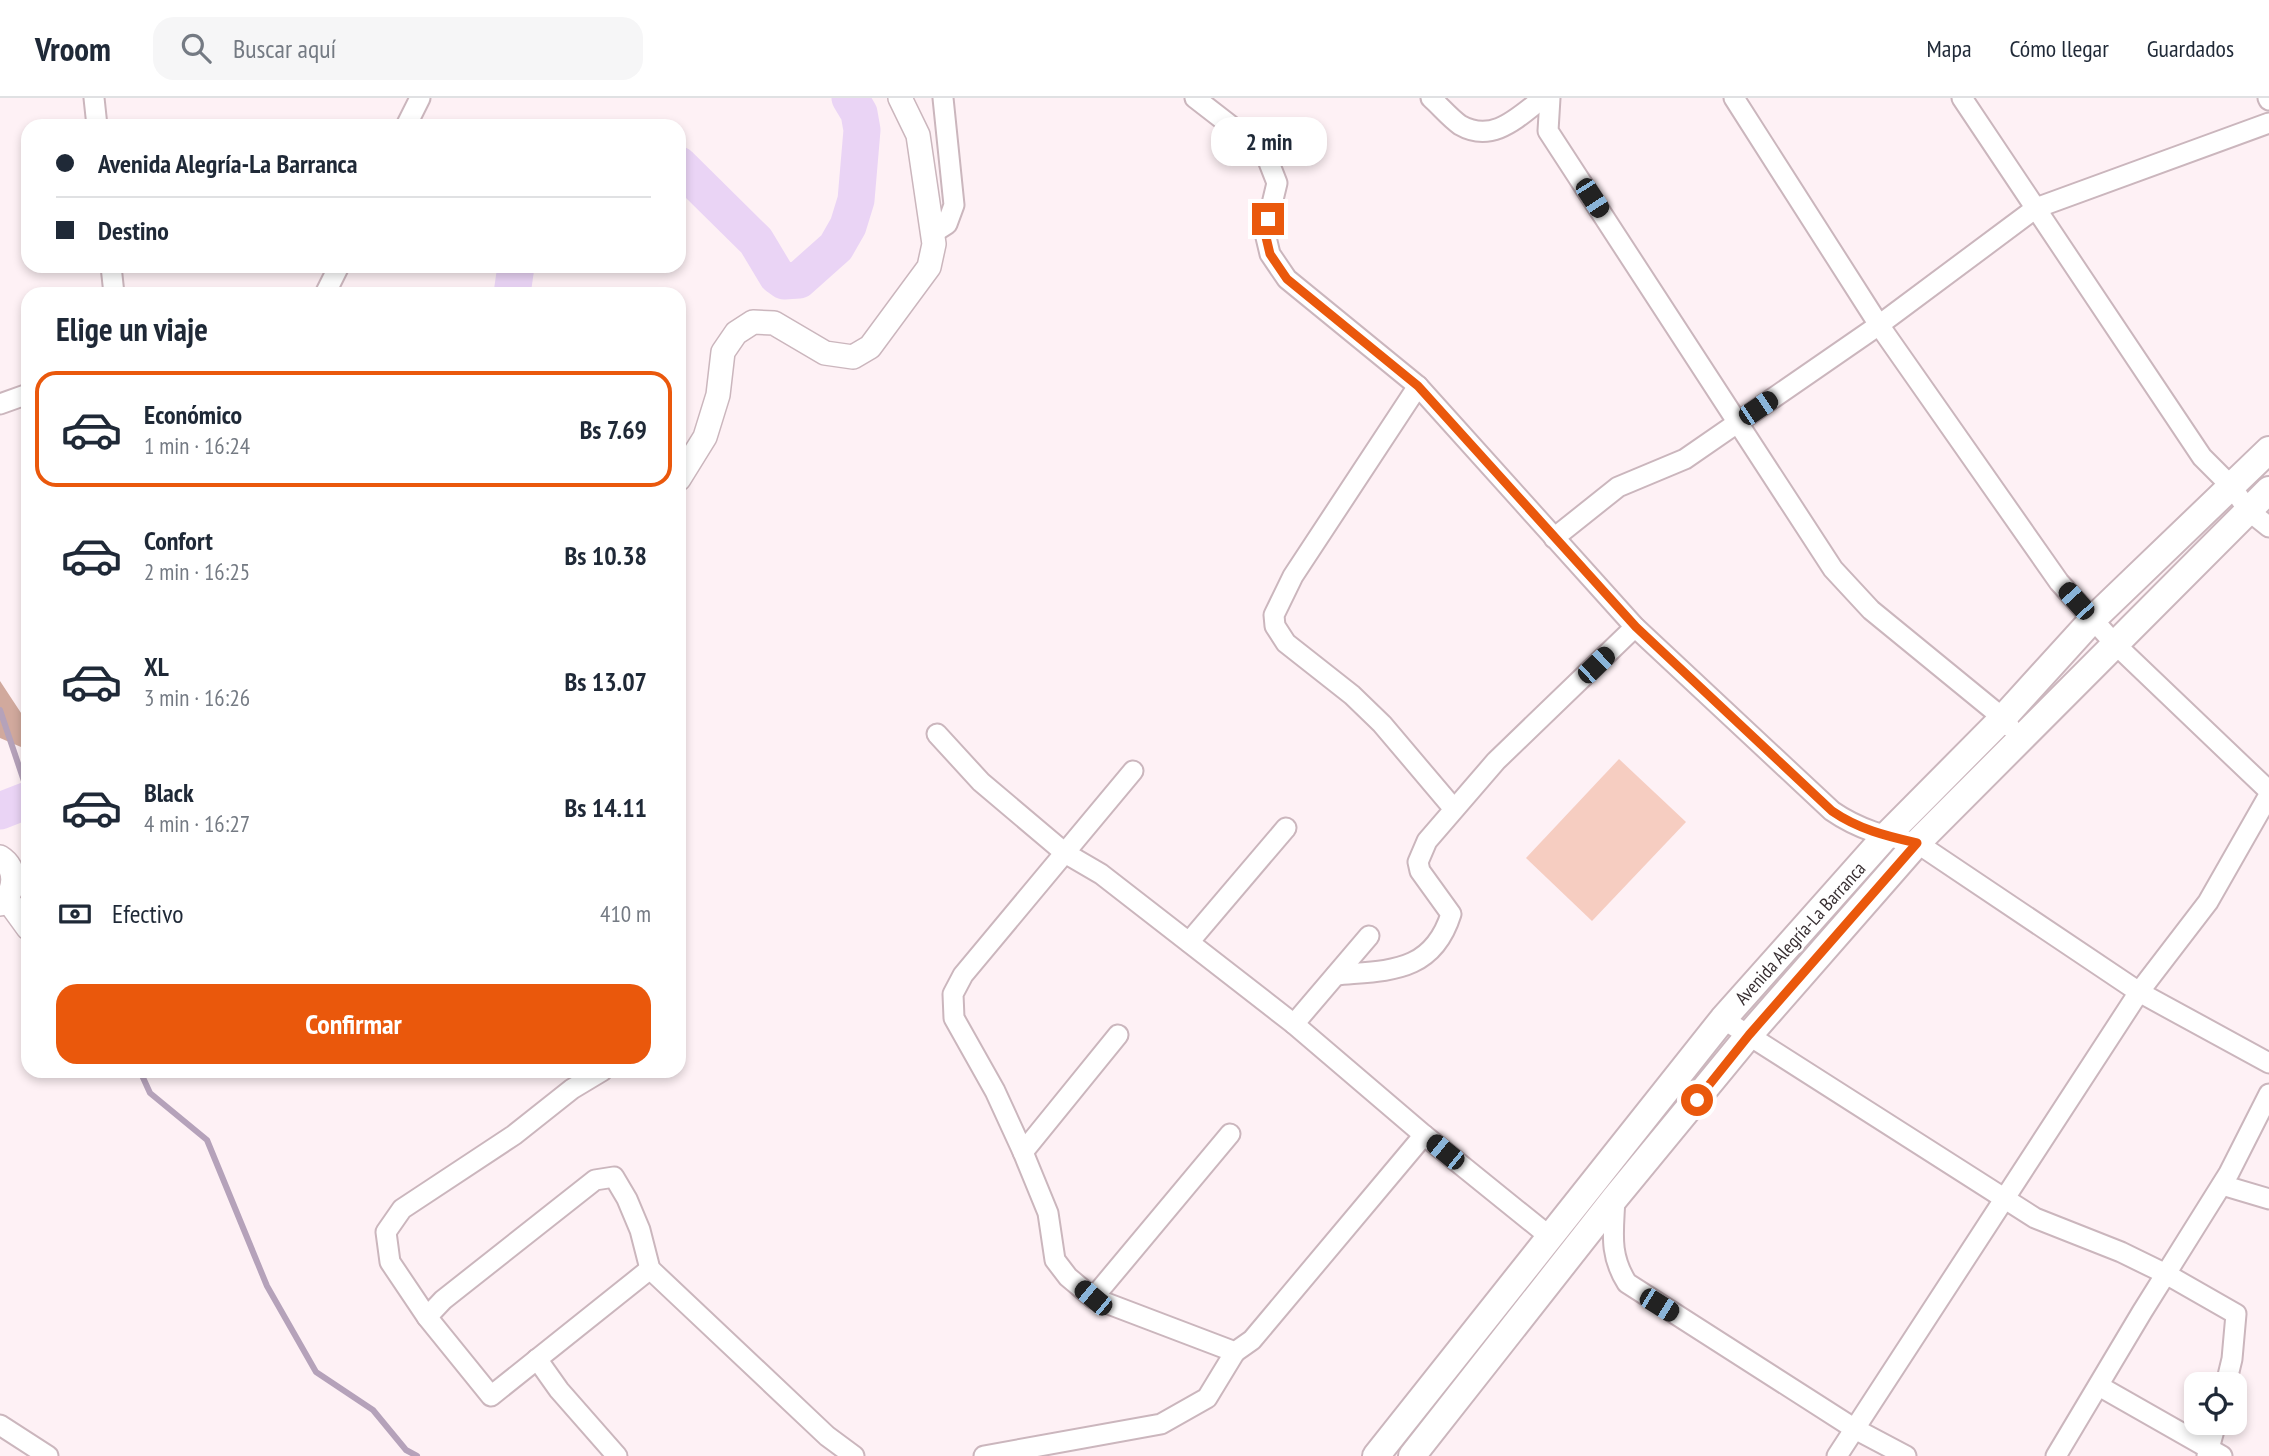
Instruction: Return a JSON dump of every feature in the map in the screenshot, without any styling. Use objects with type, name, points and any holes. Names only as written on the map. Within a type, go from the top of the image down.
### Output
[{"type":"main road","name":"Avenida Alegría-La Barranca","points":[[1376,1456],[1723,1019],[1885,836],[2003,718],[2093,619],[2269,450]]},
{"type":"main road","name":"Avenida Alegría-La Barranca","points":[[1412,1456],[1615,1198],[1749,1035],[1917,843],[2114,643],[2259,519],[2269,490]]},
{"type":"street","points":[[94,98],[96,119]]},
{"type":"street","points":[[410,119],[420,98]]},
{"type":"street","points":[[686,468],[705,437],[718,395],[723,352],[736,333],[753,322],[774,323],[825,354],[853,357],[870,347],[929,267],[934,244],[918,135],[900,98]]},
{"type":"street","points":[[933,233],[947,224],[954,205],[943,98]]},
{"type":"street","points":[[1195,98],[1257,146],[1268,160],[1277,183],[1265,233],[1270,254],[1287,279],[1418,386],[1636,627],[1832,811],[1856,825],[1885,836],[1917,843],[2139,992],[2269,1063]]},
{"type":"street","points":[[1431,98],[1460,125],[1481,132],[1501,130],[1544,98]]},
{"type":"street","points":[[1550,98],[1548,131],[1833,569],[1871,610],[2003,718],[2020,739]]},
{"type":"street","points":[[1734,98],[1879,325],[2059,582],[2114,643],[2269,793],[2208,902],[2139,992],[1838,1456]]},
{"type":"street","points":[[1962,98],[2202,457],[2259,519]]},
{"type":"street","points":[[1554,538],[1618,487],[1685,459],[1879,325],[2036,208],[2269,123]]},
{"type":"street","points":[[1418,386],[1293,576],[1274,615],[1275,626],[1286,643],[1352,695],[1382,724],[1454,809]]},
{"type":"street","points":[[0,404],[21,396]]},
{"type":"street","points":[[1336,975],[1394,969],[1414,963],[1436,945],[1451,915],[1420,870],[1418,862],[1427,841],[1496,761],[1636,627]]},
{"type":"street","points":[[937,734],[981,782],[1065,853],[1101,874],[1294,1024],[1424,1135],[1549,1236]]},
{"type":"street","points":[[1133,771],[963,975],[953,994],[954,1018],[995,1091],[1023,1152],[1048,1213],[1055,1260],[1068,1277],[1093,1298],[1235,1352]]},
{"type":"street","points":[[1189,942],[1286,828]]},
{"type":"street","points":[[0,857],[13,872],[13,886],[4,902],[21,920]]},
{"type":"street","points":[[1294,1024],[1369,936]]},
{"type":"street","points":[[1723,1019],[2035,1218],[2121,1252],[2236,1314],[2229,1372]]},
{"type":"street","points":[[1023,1152],[1118,1035]]},
{"type":"street","points":[[590,1078],[572,1089],[514,1135],[402,1209],[386,1233],[390,1262],[427,1317],[491,1396],[650,1269]]},
{"type":"street","points":[[2056,1456],[2222,1185],[2269,1094]]},
{"type":"street","points":[[1093,1298],[1230,1134]]},
{"type":"street","points":[[984,1456],[1161,1424],[1207,1398],[1235,1352],[1252,1340],[1424,1135]]},
{"type":"street","points":[[1610,1161],[1615,1198],[1612,1225],[1616,1263],[1627,1283],[1855,1429],[1906,1456]]},
{"type":"street","points":[[427,1317],[443,1300],[595,1180],[614,1177],[640,1230],[650,1269],[827,1436],[854,1456]]},
{"type":"street","points":[[2222,1185],[2269,1199]]},
{"type":"street","points":[[537,1359],[559,1390],[617,1456]]},
{"type":"street","points":[[2099,1386],[2213,1454],[2215,1435]]},
{"type":"street","points":[[0,1425],[48,1456]]},
{"type":"shaded area","points":[[0,681],[21,713],[21,747],[0,738]]},
{"type":"shaded area","points":[[1619,759],[1686,822],[1592,921],[1526,858]]},
{"type":"waterway","points":[[686,172],[756,241],[777,276],[784,281],[799,280],[836,247],[848,226],[856,200],[862,130],[859,113],[850,98]]},
{"type":"waterway","points":[[513,287],[515,273]]},
{"type":"waterway","points":[[0,710],[21,772]]},
{"type":"waterway","points":[[0,811],[21,803]]},
{"type":"waterway","points":[[143,1078],[150,1093],[207,1140],[267,1286],[316,1372],[373,1410],[406,1450],[417,1456]]},
{"type":"route","points":[[1268,219],[1265,233],[1270,254],[1287,279],[1418,386],[1636,627],[1832,811],[1845,820],[1885,836],[1917,843],[1749,1035],[1697,1100]]}]
